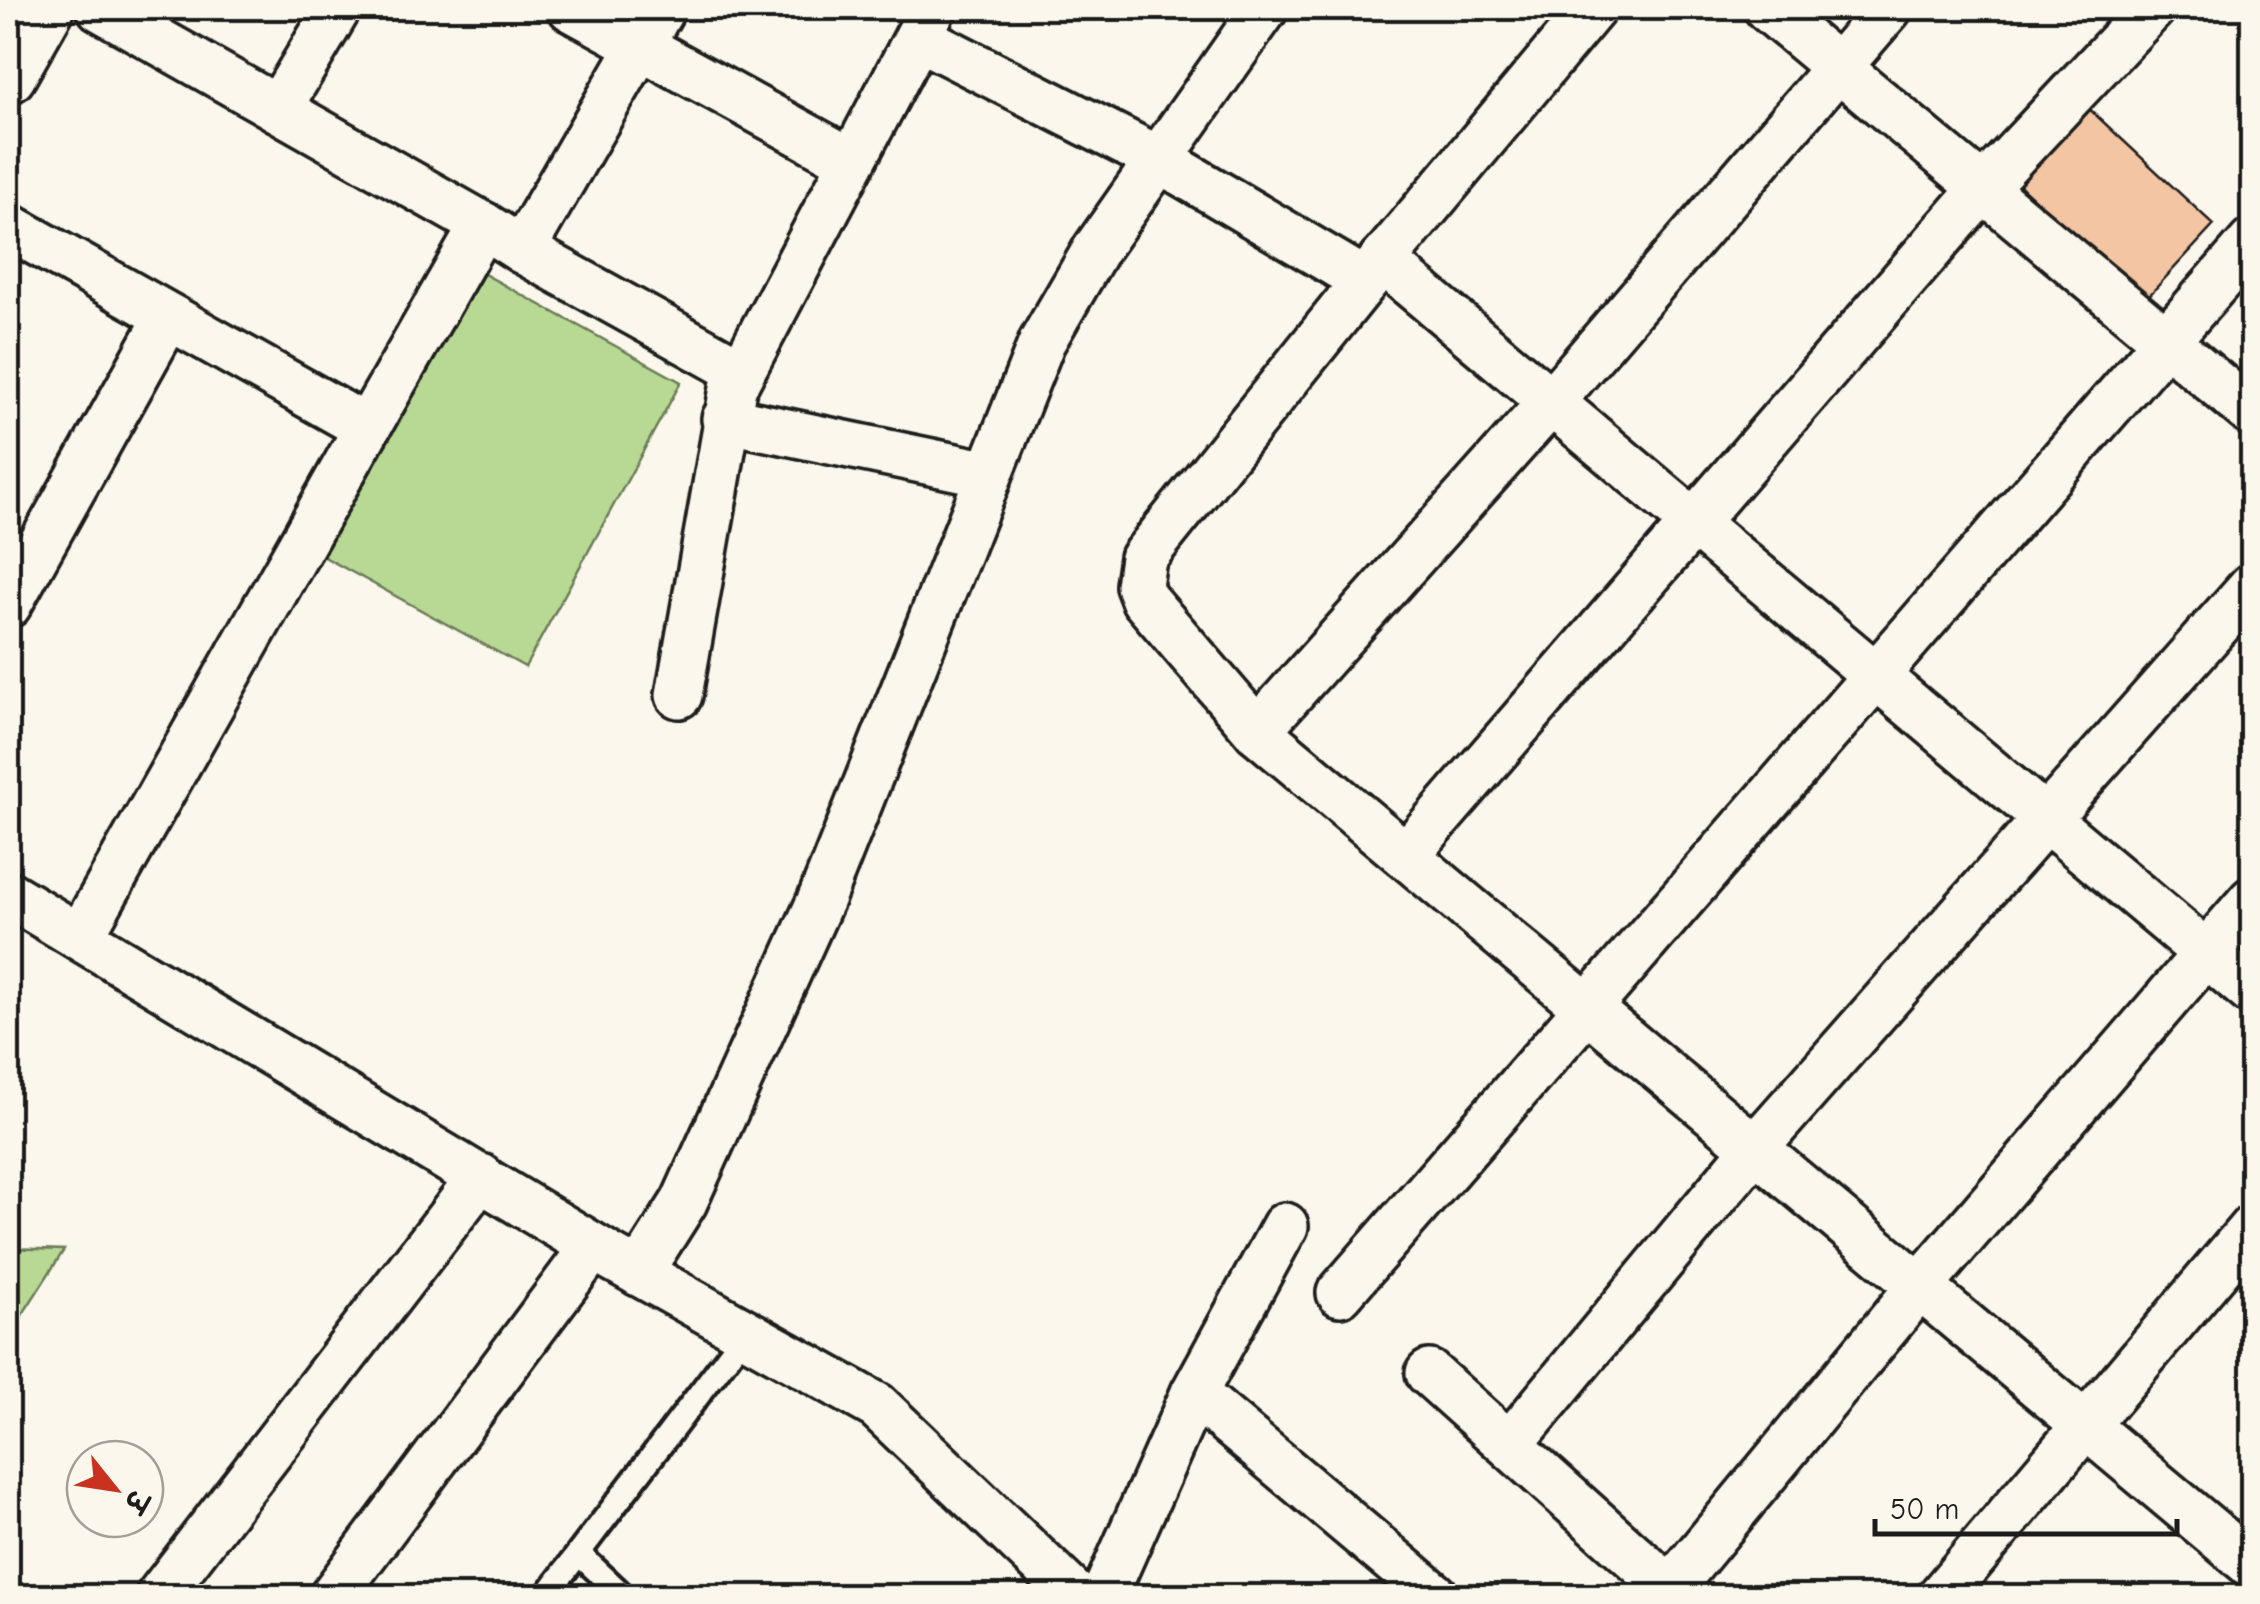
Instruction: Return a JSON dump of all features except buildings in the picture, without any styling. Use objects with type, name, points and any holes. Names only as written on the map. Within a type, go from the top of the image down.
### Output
[{"type":"street","points":[[8,74],[46,8]]},
{"type":"street","points":[[100,8],[740,371]]},
{"type":"street","points":[[278,108],[338,8]]},
{"type":"street","points":[[571,8],[852,162]]},
{"type":"street","points":[[522,250],[662,8]]},
{"type":"street","points":[[640,1274],[684,1202],[821,899],[1042,342],[1066,296],[1265,8]]},
{"type":"street","points":[[1593,8],[1373,271],[1143,558],[1139,569],[1144,599],[1257,731],[2252,1568],[2232,1596]]},
{"type":"street","points":[[1766,8],[2167,338],[2252,414]]},
{"type":"street","points":[[1257,731],[1550,402],[1889,8]]},
{"type":"street","points":[[1406,856],[1984,187],[2152,8]]},
{"type":"street","points":[[679,695],[726,418],[740,371],[925,22],[1162,161],[1373,271],[1550,402],[2252,992]]},
{"type":"street","points":[[80,937],[483,225]]},
{"type":"street","points":[[8,226],[367,428]]},
{"type":"street","points":[[1340,1292],[2252,242]]},
{"type":"street","points":[[8,605],[168,319]]},
{"type":"street","points":[[726,418],[989,474]]},
{"type":"street","points":[[1510,1444],[1755,1148],[2252,586]]},
{"type":"street","points":[[8,894],[640,1274],[876,1406],[1076,1596]]},
{"type":"street","points":[[1429,1373],[1670,1588],[1920,1286],[2252,900]]},
{"type":"street","points":[[159,1596],[482,1178]]},
{"type":"street","points":[[1104,1596],[1194,1393],[1285,1226]]},
{"type":"street","points":[[1941,1596],[2252,1228]]},
{"type":"street","points":[[333,1596],[593,1246]]},
{"type":"street","points":[[1194,1393],[1435,1596]]},
{"type":"lane","points":[[546,1596],[747,1331]]},
{"type":"lane","points":[[580,1555],[624,1596]]},
{"type":"green space","points":[[475,269],[681,382],[525,667],[319,554]]},
{"type":"green space","points":[[8,1248],[64,1250],[8,1337]]}]
